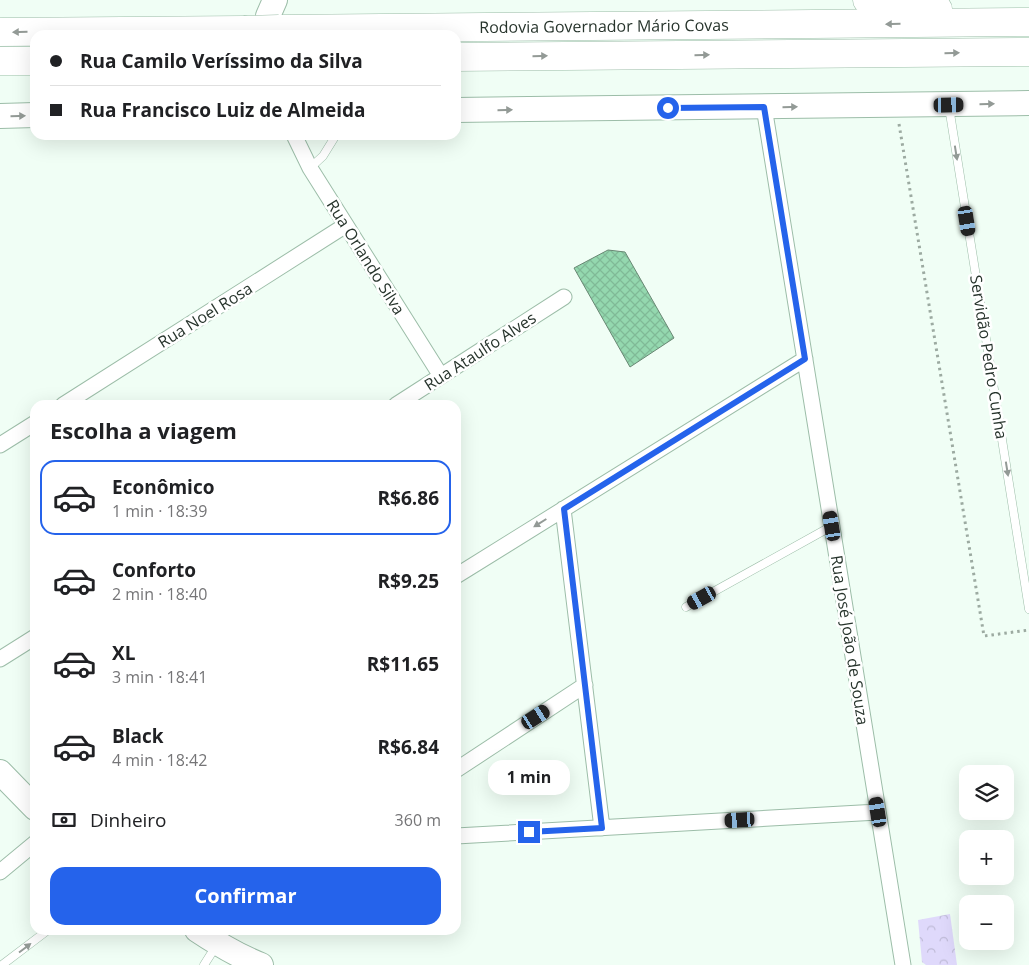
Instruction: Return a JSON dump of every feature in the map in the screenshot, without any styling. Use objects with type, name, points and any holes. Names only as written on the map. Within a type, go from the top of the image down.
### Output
[{"type":"highway","points":[[867,0],[1029,22]]},
{"type":"highway","name":"Rodovia Governador Mário Covas","points":[[244,30],[274,15],[1029,22]]},
{"type":"highway","name":"Rodovia Governador Mário Covas","points":[[0,32],[30,32]]},
{"type":"highway","name":"Rodovia Governador Mário Covas","points":[[461,57],[1029,52]]},
{"type":"highway","points":[[0,62],[30,61]]},
{"type":"main road","points":[[461,110],[1029,103]]},
{"type":"main road","points":[[0,116],[30,115]]},
{"type":"main road","points":[[0,772],[30,803]]},
{"type":"main road","points":[[205,935],[217,944],[261,965]]},
{"type":"street","name":"Rua José João de Souza","points":[[764,107],[903,965]]},
{"type":"street","name":"Rua Orlando Silva","points":[[296,140],[310,168],[441,376]]},
{"type":"street","name":"Rua Noel Rosa","points":[[71,400],[346,226]]},
{"type":"street","name":"Rua Ataulfo Alves","points":[[404,400],[564,297]]},
{"type":"street","points":[[461,573],[805,359]]},
{"type":"street","points":[[0,445],[30,426]]},
{"type":"street","points":[[564,509],[602,828]]},
{"type":"street","points":[[0,659],[30,639]]},
{"type":"street","points":[[461,767],[585,685]]},
{"type":"street","points":[[461,836],[878,812]]},
{"type":"street","points":[[0,872],[30,847]]},
{"type":"lane","name":"Servidão Pedro Cunha","points":[[949,105],[1029,609]]},
{"type":"lane","points":[[310,168],[323,156],[333,140]]},
{"type":"lane","points":[[686,607],[832,526]]},
{"type":"lane","points":[[2,965],[41,935]]},
{"type":"lane","points":[[204,965],[217,944]]},
{"type":"path","points":[[896,106],[984,636],[1029,630]]},
{"type":"green space","points":[[950,914],[957,965],[926,965],[922,962],[918,920]]},
{"type":"building","points":[[608,250],[625,252],[674,338],[630,367],[574,268]]},
{"type":"route","points":[[529,832],[602,828],[564,509],[805,359],[764,107],[668,108]]}]
